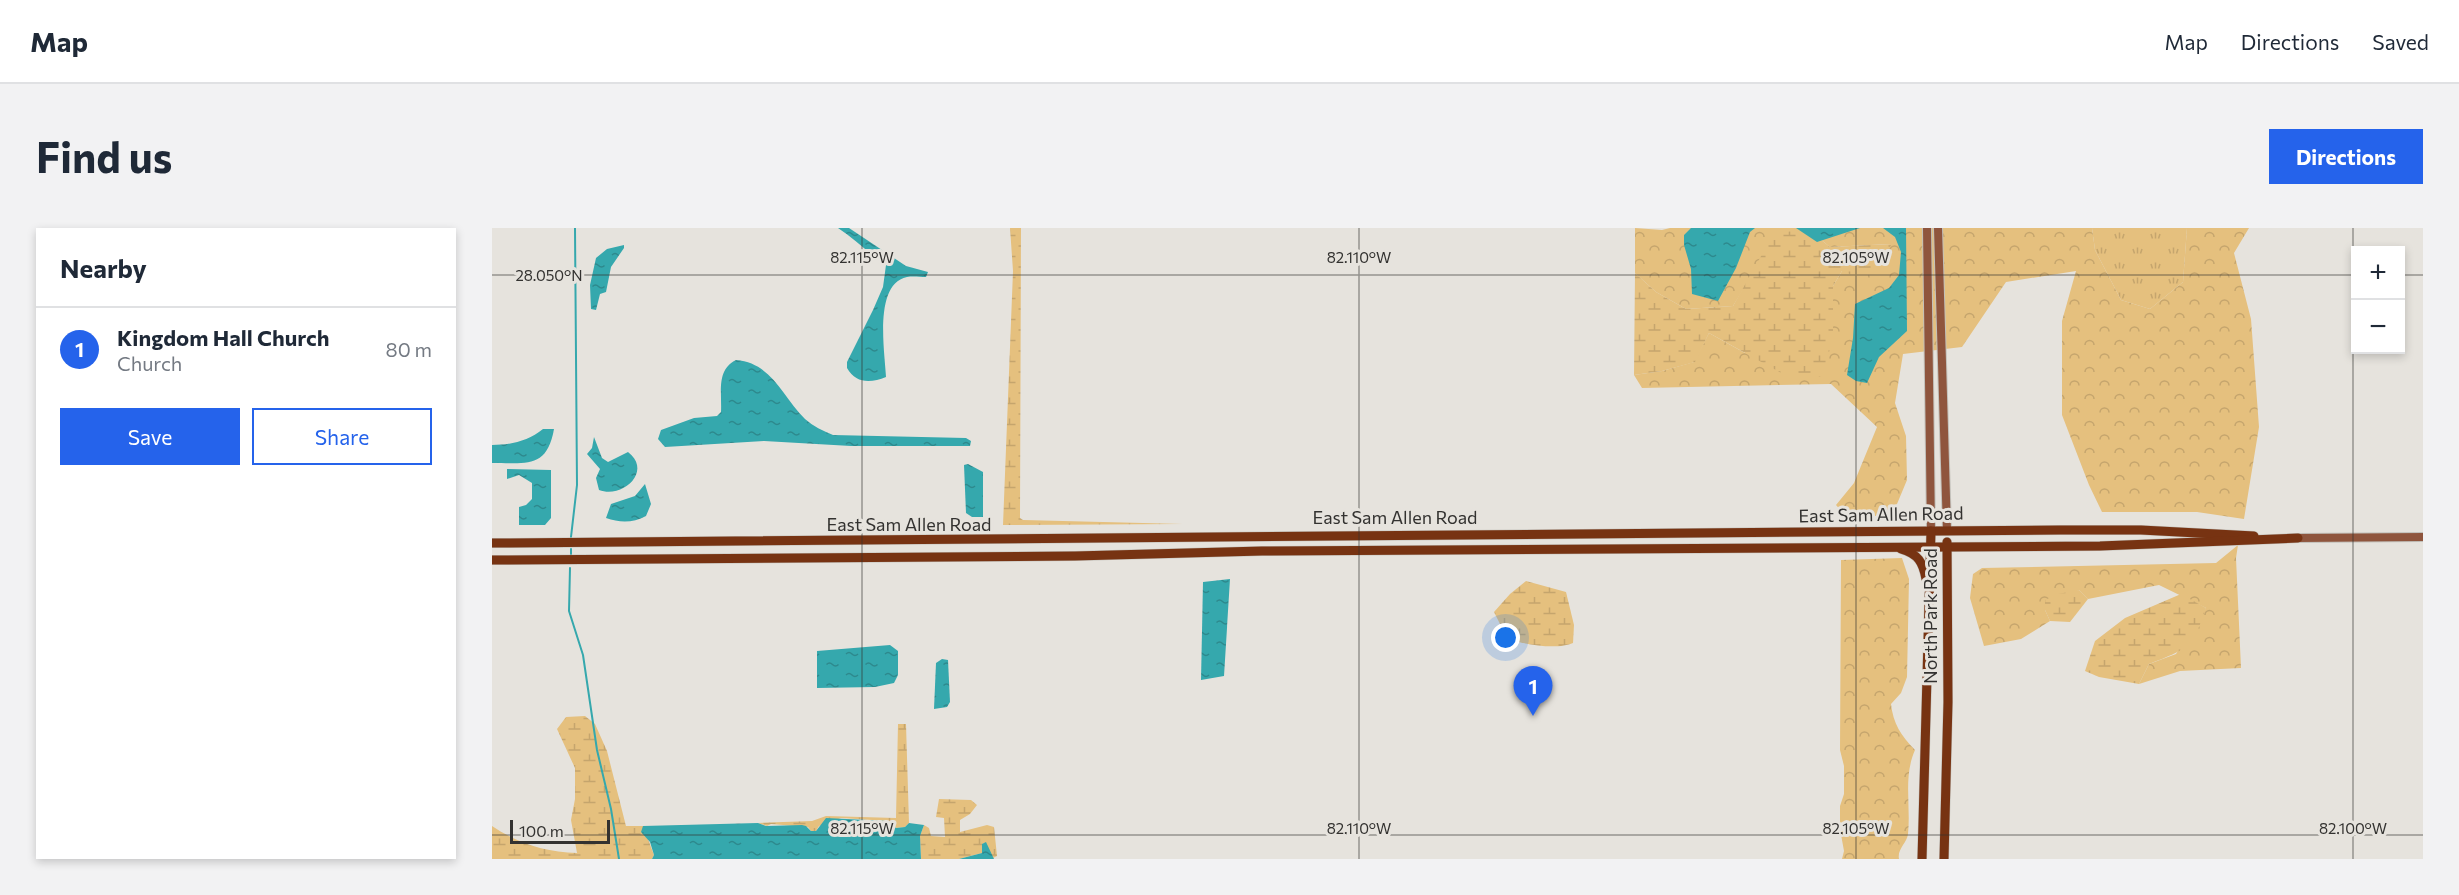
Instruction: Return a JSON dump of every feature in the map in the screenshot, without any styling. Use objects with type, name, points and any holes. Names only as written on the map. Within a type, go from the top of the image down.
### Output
[{"type":"main road","name":"East Sam Allen Road","points":[[492,543],[2141,530],[2298,538]]},
{"type":"main road","name":"North Park Road","points":[[1922,859],[1931,531]]},
{"type":"main road","name":"North Park Road","points":[[1944,859],[1948,702],[1947,531]]},
{"type":"main road","name":"East Sam Allen Road","points":[[492,560],[1076,556],[1239,551],[2198,544],[2298,538]]},
{"type":"main road","points":[[1893,547],[1911,552],[1921,561],[1930,591]]},
{"type":"street","name":"North Park Road","points":[[1927,228],[1931,531]]},
{"type":"street","name":"North Park Road","points":[[1938,228],[1947,531]]},
{"type":"street","name":"East Sam Allen Road","points":[[2298,538],[2423,537]]},
{"type":"green space","points":[[1010,228],[1021,228],[1020,518],[1023,520],[1183,524],[1003,525],[1013,271]]},
{"type":"green space","points":[[1635,228],[1662,230],[1670,228],[2092,228],[2095,250],[2121,300],[2150,309],[2183,282],[2187,228],[2249,228],[2234,253],[2251,319],[2259,427],[2244,519],[2197,512],[2102,512],[2062,415],[2062,321],[2076,271],[2006,282],[1962,347],[1903,354],[1895,403],[1906,436],[1907,480],[1892,516],[1846,516],[1836,505],[1854,483],[1877,427],[1831,384],[1642,388],[1634,375],[1662,371],[1694,362],[1709,333],[1745,353],[1833,333],[1833,286],[1842,271],[1891,244],[1830,247],[1809,230],[1747,283],[1733,306],[1686,309],[1656,292],[1635,273]]},
{"type":"green space","points":[[2092,228],[2187,228],[2183,282],[2150,309],[2121,300],[2095,250]]},
{"type":"green space","points":[[1809,230],[1830,247],[1892,244],[1865,280],[1842,271],[1833,286],[1833,333],[1824,377],[1783,374],[1709,333],[1695,362],[1662,371],[1634,375],[1635,273],[1656,292],[1686,309],[1733,306],[1774,233]]},
{"type":"green space","points":[[2238,545],[2236,558],[2241,668],[2180,671],[2139,684],[2149,664],[2176,654],[2206,608],[2159,585],[2088,599],[2079,590],[2045,610],[2050,621],[2021,639],[1984,646],[1970,598],[1973,574],[1982,568],[2216,563]]},
{"type":"green space","points":[[1902,558],[1909,579],[1907,677],[1901,693],[1891,704],[1898,729],[1915,750],[1908,781],[1908,834],[1899,852],[1899,859],[1842,859],[1844,851],[1840,829],[1840,806],[1844,794],[1844,766],[1840,750],[1841,560]]},
{"type":"green space","points":[[1526,581],[1566,592],[1574,625],[1573,643],[1540,646],[1507,638],[1494,612]]},
{"type":"green space","points":[[2079,590],[2088,599],[2070,622],[2050,621],[2045,610],[2045,600],[2058,594]]},
{"type":"green space","points":[[2181,594],[2206,608],[2197,631],[2193,639],[2181,650],[2149,664],[2139,684],[2099,677],[2085,671],[2095,641],[2125,618]]},
{"type":"green space","points":[[585,716],[595,724],[607,751],[626,826],[643,826],[654,855],[652,859],[492,859],[492,826],[512,838],[533,846],[577,853],[571,820],[575,799],[575,768],[557,729],[566,717]]},
{"type":"green space","points":[[898,724],[906,724],[909,823],[905,827],[896,828],[888,821],[841,818],[819,826],[816,831],[811,831],[808,827],[771,824],[767,826],[758,823],[812,821],[826,816],[896,818]]},
{"type":"green space","points":[[939,799],[971,800],[977,805],[970,814],[960,820],[960,832],[987,825],[994,827],[997,856],[993,858],[985,843],[982,844],[982,853],[959,859],[921,859],[920,836],[924,825],[929,828],[931,836],[945,837],[944,818],[936,817]]},
{"type":"water","points":[[838,228],[849,228],[906,266],[928,272],[926,277],[907,277],[896,282],[889,292],[883,321],[886,377],[880,379],[864,381],[855,377],[847,368],[847,362],[883,287],[886,265]]},
{"type":"water","points":[[1691,228],[1755,228],[1750,232],[1736,268],[1718,301],[1692,294],[1691,269],[1684,245],[1684,235]]},
{"type":"water","points":[[1796,228],[1860,228],[1817,242]]},
{"type":"water","points":[[1883,228],[1906,228],[1907,331],[1879,357],[1867,383],[1856,381],[1847,375],[1853,338],[1855,304],[1889,288],[1899,275],[1901,252],[1895,237]]},
{"type":"water","points":[[624,245],[611,267],[606,292],[600,294],[596,310],[591,309],[590,285],[596,258],[607,249]]},
{"type":"water","points":[[736,360],[759,367],[768,374],[805,419],[833,435],[966,438],[971,441],[970,446],[851,446],[764,441],[665,447],[658,439],[661,430],[694,418],[717,416],[721,412],[721,382],[725,370]]},
{"type":"water","points":[[543,429],[554,429],[551,442],[540,457],[525,463],[492,463],[492,445],[519,441]]},
{"type":"water","points":[[594,437],[602,458],[608,462],[628,452],[635,459],[636,475],[632,482],[617,491],[599,490],[596,478],[600,469],[587,454],[592,448]]},
{"type":"water","points":[[968,464],[983,472],[983,517],[972,517],[966,513],[964,465]]},
{"type":"water","points":[[507,469],[551,470],[551,518],[545,525],[519,525],[519,507],[526,505],[532,499],[532,483],[519,475],[507,479]]},
{"type":"water","points":[[645,484],[651,504],[646,516],[626,522],[606,518],[611,504],[635,496]]},
{"type":"water","points":[[1230,579],[1224,676],[1201,680],[1203,582]]},
{"type":"water","points":[[890,645],[898,651],[898,675],[894,683],[875,687],[817,688],[817,651]]},
{"type":"water","points":[[942,659],[948,660],[950,702],[947,707],[934,709],[936,663]]},
{"type":"water","points":[[826,818],[888,821],[896,828],[905,827],[909,823],[924,825],[920,836],[921,859],[652,859],[654,855],[650,842],[641,832],[643,826],[758,823],[766,826],[802,825],[811,831],[816,831]]},
{"type":"water","points":[[986,842],[994,859],[959,859],[982,853],[982,844]]},
{"type":"waterway","points":[[571,537],[577,485],[575,228]]},
{"type":"waterway","points":[[571,549],[571,555]]},
{"type":"waterway","points":[[570,568],[569,611],[583,655],[597,750],[611,809],[619,859]]},
{"type":"place","name":"Kingdom Hall Church","points":[[1533,716]]}]
